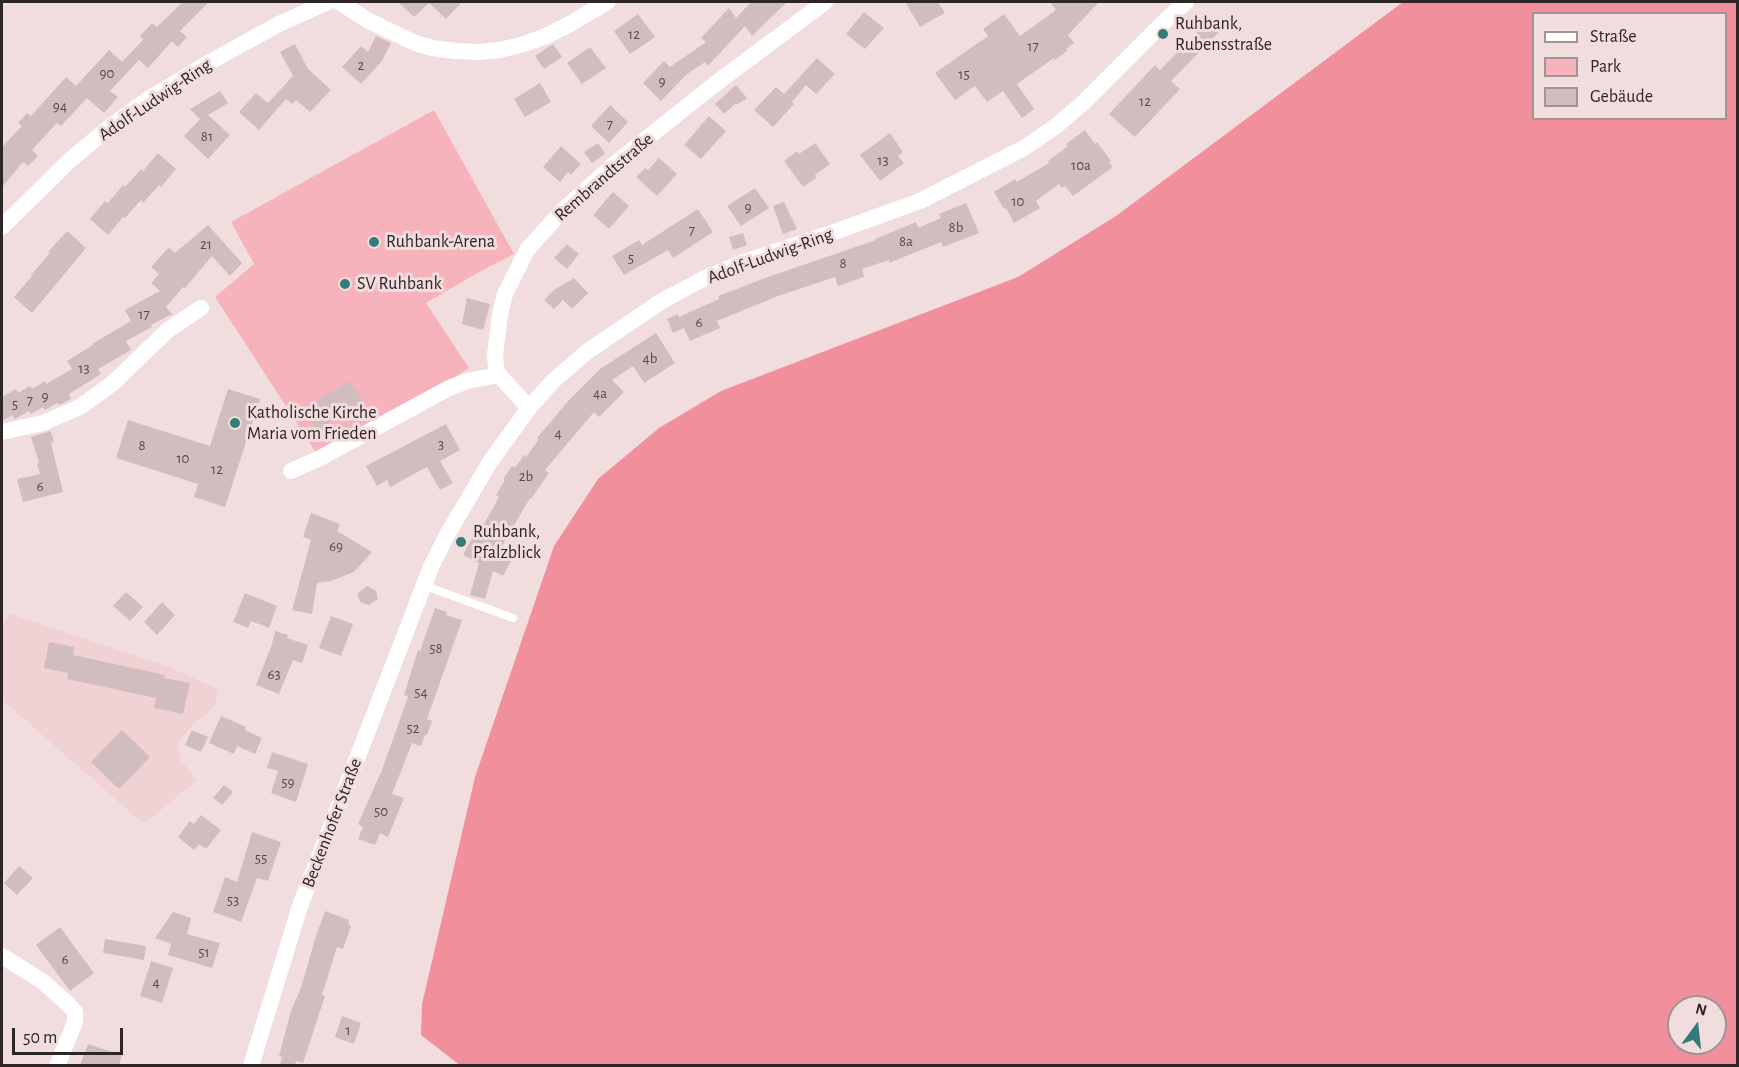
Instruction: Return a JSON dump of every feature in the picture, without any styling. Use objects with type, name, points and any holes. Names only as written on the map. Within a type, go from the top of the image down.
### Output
[{"type":"street","name":"Adolf-Ludwig-Ring","points":[[2,227],[69,161],[111,126],[150,98],[238,46],[328,2]]},
{"type":"street","points":[[339,2],[361,17],[415,43],[432,48],[479,52],[508,48],[546,36],[579,20],[607,2]]},
{"type":"street","name":"Rembrandtstraße","points":[[499,375],[496,367],[496,338],[505,294],[526,250],[561,212],[626,155],[825,2]]},
{"type":"street","name":"Adolf-Ludwig-Ring","points":[[423,585],[447,535],[490,462],[529,408],[553,381],[588,351],[662,302],[701,280],[744,262],[920,201],[1024,148],[1083,104],[1186,2]]},
{"type":"street","points":[[2,432],[43,423],[80,407],[113,383],[168,330],[201,308]]},
{"type":"street","points":[[291,471],[320,458],[449,388],[467,381],[499,375],[529,408]]},
{"type":"street","name":"Beckenhofer Straße","points":[[251,1065],[300,906],[423,585]]},
{"type":"street","points":[[2,956],[42,981],[75,1012],[75,1022],[57,1065]]},
{"type":"lane","points":[[423,585],[513,618]]},
{"type":"shaded area","points":[[1403,2],[1737,2],[1737,1065],[461,1066],[421,1035],[422,1004],[475,777],[554,546],[598,479],[659,428],[721,391],[1018,277],[1116,216]]},
{"type":"shaded area","points":[[11,614],[167,666],[218,689],[215,705],[177,743],[181,761],[197,780],[144,824],[2,700],[2,625]]},
{"type":"green space","name":"SV Ruhbank","points":[[434,110],[514,254],[426,303],[469,368],[439,388],[317,454],[215,297],[254,264],[231,222]]},
{"type":"building","points":[[183,2],[209,2],[180,31],[187,37],[178,47],[172,41],[148,68],[139,60],[110,91],[118,97],[104,113],[87,98],[61,126],[57,123],[32,150],[38,156],[28,166],[23,162],[2,187],[2,147],[22,126],[18,123],[27,113],[31,116],[66,77],[76,86],[109,50],[122,62],[143,40],[140,36],[152,23],[157,27]]},
{"type":"building","points":[[398,2],[462,2],[446,19],[429,3],[414,17]]},
{"type":"building","points":[[751,2],[787,2],[752,36],[745,26],[708,66],[705,62],[686,75],[661,101],[643,83],[664,61],[670,67],[706,42],[701,38],[729,8],[736,18]]},
{"type":"building","points":[[905,2],[938,2],[945,13],[920,27]]},
{"type":"building","points":[[1050,2],[1099,2],[1068,35],[1074,43],[1066,49],[1067,51],[1017,84],[1034,109],[1022,118],[1003,91],[987,102],[975,86],[955,100],[935,73],[988,36],[983,29],[1004,14],[1020,36],[1056,10]]},
{"type":"building","points":[[864,12],[884,28],[865,49],[846,34]]},
{"type":"building","points":[[638,14],[655,37],[630,54],[614,31]]},
{"type":"building","points":[[1208,21],[1219,32],[1171,81],[1180,89],[1135,137],[1109,114],[1155,65],[1160,70]]},
{"type":"building","points":[[376,36],[391,43],[382,61],[361,84],[342,67],[361,46],[368,52]]},
{"type":"building","points":[[295,44],[308,69],[331,90],[310,112],[296,100],[292,104],[286,99],[259,130],[239,112],[256,93],[268,103],[293,76],[280,52]]},
{"type":"building","points":[[553,44],[562,57],[544,69],[535,56]]},
{"type":"building","points":[[590,47],[606,68],[582,84],[567,63]]},
{"type":"building","points":[[817,58],[835,74],[816,94],[806,85],[792,102],[794,104],[773,127],[754,110],[776,87],[784,94]]},
{"type":"building","points":[[540,83],[551,102],[525,117],[514,99]]},
{"type":"building","points":[[736,85],[747,98],[737,105],[736,103],[724,114],[715,104]]},
{"type":"building","points":[[220,91],[228,103],[208,115],[230,135],[208,159],[184,136],[200,119],[190,109]]},
{"type":"building","points":[[610,105],[628,122],[609,143],[591,126]]},
{"type":"building","points":[[709,116],[726,131],[701,159],[684,145]]},
{"type":"building","points":[[1085,130],[1095,144],[1097,142],[1113,167],[1073,196],[1065,186],[1062,188],[1059,184],[1036,201],[1040,208],[1014,223],[994,192],[1015,179],[1017,182],[1049,163],[1048,161],[1068,146],[1066,144]]},
{"type":"building","points":[[890,133],[903,152],[898,156],[904,163],[880,181],[860,155]]},
{"type":"building","points":[[598,143],[605,154],[592,163],[584,152]]},
{"type":"building","points":[[815,143],[830,164],[803,187],[784,161],[797,151],[799,154]]},
{"type":"building","points":[[561,146],[581,164],[571,175],[568,172],[560,182],[543,167]]},
{"type":"building","points":[[158,153],[176,169],[161,187],[159,185],[143,203],[141,200],[125,218],[123,217],[108,235],[90,219],[105,201],[108,203],[123,185],[125,187],[141,169],[143,171]]},
{"type":"building","points":[[659,158],[677,174],[657,196],[636,177],[645,168],[648,170]]},
{"type":"building","points":[[755,188],[769,208],[741,226],[727,206]]},
{"type":"building","points":[[613,192],[629,206],[609,229],[593,215]]},
{"type":"building","points":[[784,202],[797,229],[783,234],[773,206]]},
{"type":"building","points":[[966,203],[979,233],[943,247],[941,242],[889,263],[889,260],[862,269],[864,277],[838,286],[835,277],[778,296],[717,321],[720,328],[690,341],[684,328],[673,333],[667,319],[678,314],[679,317],[719,299],[718,296],[876,240],[916,222],[918,228],[941,218],[939,214]]},
{"type":"building","points":[[698,209],[713,232],[673,258],[668,250],[624,275],[612,256],[639,240],[642,245]]},
{"type":"building","points":[[208,225],[242,263],[230,276],[212,256],[166,307],[172,314],[126,341],[131,350],[98,369],[101,374],[69,394],[71,399],[45,410],[43,407],[31,414],[29,411],[17,418],[14,419],[13,415],[2,421],[2,397],[16,389],[18,393],[30,386],[32,389],[45,381],[46,384],[72,369],[67,361],[131,321],[125,310],[160,291],[151,283],[159,274],[151,267],[169,247],[175,253]]},
{"type":"building","points":[[67,231],[86,248],[32,313],[14,297]]},
{"type":"building","points":[[743,233],[747,245],[733,250],[729,237]]},
{"type":"building","points":[[567,244],[579,254],[567,269],[554,258]]},
{"type":"building","points":[[574,278],[588,293],[572,309],[563,300],[554,309],[544,300],[554,290]]},
{"type":"building","points":[[467,298],[490,304],[483,330],[462,324]]},
{"type":"building","points":[[656,333],[675,363],[644,383],[633,366],[612,380],[624,392],[599,417],[594,412],[545,470],[549,473],[530,498],[501,548],[514,555],[503,576],[493,571],[485,599],[470,595],[479,563],[463,555],[475,533],[478,535],[499,497],[496,495],[512,466],[515,468],[524,455],[526,457],[539,439],[537,438],[570,399],[600,369]]},
{"type":"building","points":[[350,381],[363,402],[317,430],[304,408]]},
{"type":"building","points":[[228,389],[260,399],[225,507],[194,497],[198,484],[116,458],[128,420],[210,446]]},
{"type":"building","points":[[446,424],[460,450],[440,461],[453,483],[440,490],[427,467],[390,487],[387,480],[377,486],[366,466]]},
{"type":"building","points":[[51,431],[54,442],[51,443],[63,492],[23,502],[17,479],[40,474],[31,437]]},
{"type":"building","points":[[311,513],[340,524],[337,531],[372,552],[354,572],[331,581],[317,583],[312,614],[292,610],[311,540],[303,537]]},
{"type":"building","points":[[367,586],[376,591],[378,599],[369,605],[361,603],[357,594]]},
{"type":"building","points":[[126,592],[143,607],[130,621],[113,606]]},
{"type":"building","points":[[245,593],[277,606],[269,628],[251,621],[248,628],[233,622]]},
{"type":"building","points":[[162,602],[175,615],[157,635],[144,622]]},
{"type":"building","points":[[435,608],[447,612],[446,615],[462,620],[427,719],[432,721],[427,735],[421,746],[412,743],[392,794],[404,798],[388,837],[380,833],[375,845],[358,839],[363,827],[358,824],[382,770],[408,696],[404,695],[418,650],[420,651]]},
{"type":"building","points":[[331,616],[353,624],[341,656],[319,648]]},
{"type":"building","points":[[275,631],[308,645],[302,663],[293,660],[279,694],[256,685]]},
{"type":"building","points":[[49,642],[74,647],[73,655],[165,675],[164,678],[190,683],[183,714],[154,708],[156,698],[67,679],[68,673],[44,668]]},
{"type":"building","points":[[221,716],[246,727],[245,730],[262,738],[255,754],[237,746],[234,754],[209,743]]},
{"type":"building","points":[[122,730],[150,757],[119,789],[91,762]]},
{"type":"building","points":[[192,730],[208,737],[201,752],[185,745]]},
{"type":"building","points":[[272,752],[308,764],[296,802],[271,793],[278,771],[267,768]]},
{"type":"building","points":[[224,785],[233,792],[222,805],[213,798]]},
{"type":"building","points":[[201,815],[221,830],[206,849],[199,844],[194,850],[178,837],[190,821],[194,824]]},
{"type":"building","points":[[252,832],[281,842],[268,881],[257,878],[241,922],[213,912],[225,877],[237,882]]},
{"type":"building","points":[[19,866],[33,878],[17,895],[4,883]]},
{"type":"building","points":[[325,911],[349,920],[348,924],[351,926],[343,949],[337,947],[322,995],[325,996],[303,1063],[296,1061],[295,1065],[280,1065],[282,1057],[279,1056],[291,1011],[301,988]]},
{"type":"building","points":[[173,912],[191,918],[187,934],[220,943],[212,968],[168,955],[171,944],[155,938]]},
{"type":"building","points":[[60,927],[94,973],[70,991],[36,945]]},
{"type":"building","points":[[105,939],[146,946],[144,960],[103,953]]},
{"type":"building","points":[[151,961],[173,968],[162,1003],[140,996]]},
{"type":"building","points":[[342,1016],[361,1023],[354,1044],[335,1037]]},
{"type":"building","points":[[88,1044],[122,1055],[119,1065],[80,1065]]},
{"type":"place","name":"Ruhbank, Rubensstraße","points":[[1163,34]]},
{"type":"place","name":"Ruhbank-Arena","points":[[374,242]]},
{"type":"place","name":"SV Ruhbank","points":[[345,284]]},
{"type":"place","name":"Katholische Kirche Maria vom Frieden","points":[[235,423]]},
{"type":"place","name":"Ruhbank, Pfalzblick","points":[[461,542]]}]
